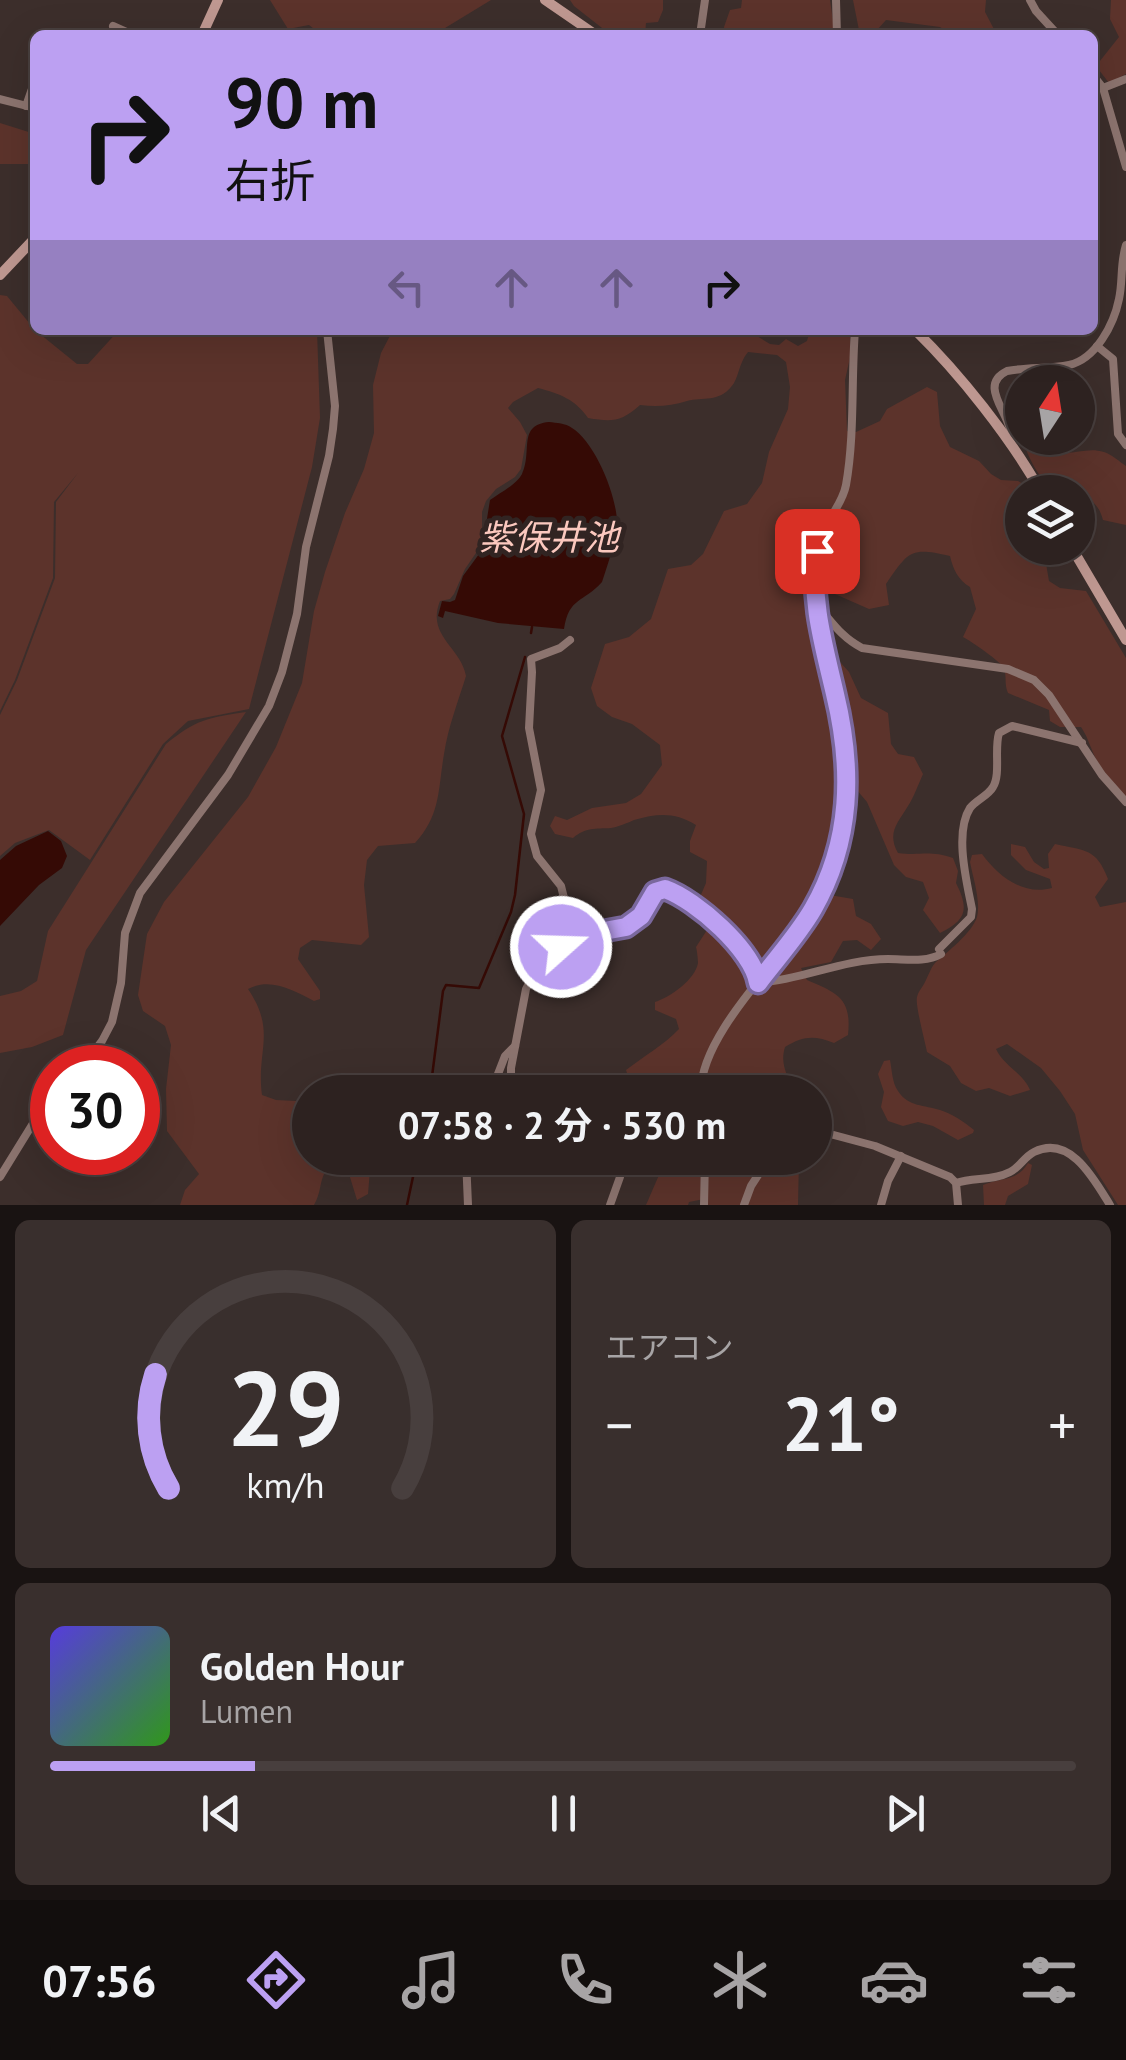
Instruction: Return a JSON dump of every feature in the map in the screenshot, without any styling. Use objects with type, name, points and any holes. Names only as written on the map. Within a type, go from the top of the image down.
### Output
[{"type":"street","points":[[204,30],[218,0]]},
{"type":"street","points":[[836,0],[837,30]]},
{"type":"street","points":[[1030,0],[1053,30]]},
{"type":"street","points":[[552,2],[589,30]]},
{"type":"street","points":[[701,30],[705,5],[719,10]]},
{"type":"street","points":[[113,26],[122,30]]},
{"type":"street","points":[[1102,88],[1126,80]]},
{"type":"street","points":[[1098,82],[1126,167]]},
{"type":"street","points":[[0,100],[30,107]]},
{"type":"street","points":[[0,274],[30,243]]},
{"type":"street","points":[[1069,365],[1097,346],[1114,316],[1126,245]]},
{"type":"street","points":[[99,1045],[112,1022],[121,984],[125,932],[140,894],[228,775],[268,706],[282,672],[297,614],[306,547],[332,443],[335,406],[328,335]]},
{"type":"street","points":[[702,1075],[727,1025],[811,912],[844,827],[846,787],[839,711],[814,601],[814,574],[828,520],[842,501],[846,485],[855,335]]},
{"type":"street","points":[[920,335],[1005,437]]},
{"type":"street","points":[[1097,346],[1113,360],[1118,434],[1126,445]]},
{"type":"street","points":[[1005,372],[995,380],[995,397],[1005,414]]},
{"type":"street","points":[[1082,565],[1126,640]]},
{"type":"street","points":[[814,601],[834,628],[862,648],[1008,668],[1034,680],[1126,802]]},
{"type":"street","points":[[561,947],[567,928],[561,886],[537,856],[531,834],[540,790],[529,728],[530,663],[570,640]]},
{"type":"street","points":[[758,983],[878,959],[927,960],[940,952],[971,917],[962,848],[966,816],[995,784],[995,744],[1000,733],[1012,726],[1082,743]]},
{"type":"street","points":[[512,1075],[531,978],[561,947],[593,933],[626,927],[641,916],[655,892],[665,889],[686,900],[722,929],[754,968],[758,983]]},
{"type":"street","points":[[498,1075],[505,1056],[515,1046]]},
{"type":"street","points":[[0,1177],[30,1128]]},
{"type":"street","points":[[832,1135],[901,1156],[950,1177],[956,1184],[958,1205]]},
{"type":"street","points":[[956,1184],[1006,1174],[1016,1169],[1028,1154],[1051,1146],[1070,1154],[1082,1165],[1110,1205]]},
{"type":"street","points":[[881,1205],[901,1156]]},
{"type":"street","points":[[467,1175],[468,1205]]},
{"type":"street","points":[[610,1205],[620,1175]]},
{"type":"street","points":[[704,1205],[705,1175]]},
{"type":"street","points":[[744,1205],[758,1175]]},
{"type":"shaded area","points":[[270,0],[491,0],[445,30],[316,30],[309,25],[288,29]]},
{"type":"shaded area","points":[[570,0],[663,0],[658,22],[646,23],[645,30],[605,30]]},
{"type":"shaded area","points":[[742,0],[830,0],[834,30],[724,30],[730,10],[741,8]]},
{"type":"shaded area","points":[[853,0],[986,0],[985,12],[994,30],[945,30],[886,20],[877,30],[859,30]]},
{"type":"shaded area","points":[[1111,0],[1126,0],[1126,74],[1109,83],[1098,63],[1119,37],[1110,19]]},
{"type":"shaded area","points":[[0,123],[30,132],[30,164],[0,164]]},
{"type":"shaded area","points":[[0,295],[7,296],[30,324],[30,335],[41,335],[77,364],[88,364],[114,335],[317,335],[320,418],[312,467],[249,709],[188,721],[163,744],[90,860],[49,830],[15,843],[0,856],[0,715],[55,578],[56,502],[78,473],[54,502],[53,578],[0,711]]},
{"type":"shaded area","points":[[390,335],[755,335],[770,344],[779,345],[786,339],[798,346],[809,335],[867,335],[850,336],[845,380],[847,431],[856,432],[880,421],[887,409],[927,387],[937,392],[940,426],[950,447],[979,461],[991,474],[1005,480],[1005,565],[1046,565],[1049,581],[1060,588],[1086,591],[1126,658],[1126,798],[1098,763],[1081,727],[1060,727],[1050,721],[1049,710],[1008,693],[1002,665],[963,637],[976,609],[970,587],[957,574],[950,556],[918,552],[906,558],[886,584],[889,605],[869,609],[828,591],[810,596],[817,640],[849,672],[861,698],[888,713],[891,744],[898,754],[914,757],[923,774],[895,829],[893,840],[898,853],[953,858],[963,913],[940,933],[923,910],[929,898],[923,882],[906,877],[894,865],[867,802],[850,782],[840,789],[835,842],[818,893],[853,899],[856,916],[871,924],[881,939],[871,950],[857,940],[843,941],[831,962],[801,968],[807,980],[834,993],[845,1005],[848,1035],[834,1043],[809,1038],[785,1047],[787,1075],[628,1075],[626,1070],[679,1029],[676,1019],[655,1010],[655,1002],[687,981],[698,963],[696,947],[707,930],[709,917],[700,897],[706,883],[707,861],[690,852],[696,825],[659,815],[587,830],[573,838],[555,834],[550,826],[555,816],[567,820],[592,808],[626,803],[641,794],[662,765],[660,745],[632,724],[597,706],[591,688],[605,644],[629,637],[651,619],[668,569],[691,565],[703,554],[724,511],[747,504],[762,483],[769,452],[788,409],[790,387],[786,362],[777,355],[748,352],[734,384],[721,395],[670,405],[640,405],[616,419],[588,418],[566,398],[538,388],[508,408],[527,435],[521,469],[486,501],[478,550],[454,594],[440,601],[437,613],[441,632],[466,676],[448,734],[430,822],[415,843],[378,846],[367,860],[364,885],[369,937],[361,945],[312,940],[300,948],[298,959],[320,991],[320,999],[314,1001],[273,985],[248,989],[264,1030],[262,1095],[292,1101],[292,1175],[324,1175],[318,1196],[314,1205],[180,1205],[185,1190],[199,1174],[167,1131],[171,1045],[165,1026],[143,1011],[138,995],[147,934],[164,902],[248,797],[276,747],[302,683],[325,572],[374,433],[373,385]]},
{"type":"shaded area","points":[[1095,450],[1112,456],[1126,466],[1126,525],[1103,520],[1095,504],[1095,475],[1040,475],[1028,455],[1095,455]]},
{"type":"shaded area","points":[[246,712],[86,950],[63,1035],[0,1053],[0,996],[21,991],[37,981],[48,931],[166,744],[186,729]]},
{"type":"shaded area","points":[[1011,844],[1025,847],[1044,869],[1049,868],[1048,854],[1055,844],[1089,852],[1108,879],[1095,897],[1100,907],[1126,902],[1126,1205],[1118,1205],[1083,1150],[1075,1114],[1041,1068],[1007,1044],[996,1049],[1030,1090],[1010,1096],[989,1088],[976,1091],[961,1083],[950,1066],[927,1052],[917,997],[935,963],[965,936],[977,917],[972,855],[982,854],[1004,877],[1021,887],[1052,888],[1050,879],[1026,870],[1011,855]]},
{"type":"shaded area","points":[[890,1060],[894,1084],[902,1096],[954,1116],[973,1133],[958,1140],[933,1126],[918,1122],[903,1126],[888,1121],[881,1107],[884,1092],[878,1074],[884,1061]]},
{"type":"shaded area","points":[[1028,1163],[1032,1165],[1028,1184],[1008,1196],[1005,1205],[984,1205],[983,1185],[1014,1176]]},
{"type":"shaded area","points":[[349,1175],[370,1175],[368,1194],[357,1200]]},
{"type":"shaded area","points":[[659,1175],[799,1175],[798,1205],[706,1205],[704,1199],[688,1205],[646,1205]]},
{"type":"water","name":"紫保井池","points":[[539,424],[567,425],[581,435],[610,488],[617,528],[602,582],[573,606],[564,629],[498,623],[445,611],[443,618],[438,616],[442,601],[455,600],[463,576],[482,550],[490,500],[520,478],[529,434]]},
{"type":"water","points":[[48,831],[61,841],[67,856],[62,868],[39,885],[0,926],[0,860],[16,846]]},
{"type":"waterway","name":"紫保井池","points":[[531,633],[532,627]]},
{"type":"waterway","points":[[432,1075],[443,991],[446,985],[479,988],[515,895],[524,814],[502,736],[525,657]]},
{"type":"waterway","points":[[407,1205],[413,1175]]},
{"type":"route","points":[[561,947],[593,933],[635,922],[655,892],[665,889],[686,900],[722,929],[754,968],[758,983],[811,912],[841,837],[846,803],[839,711],[814,601],[817,551]]}]
